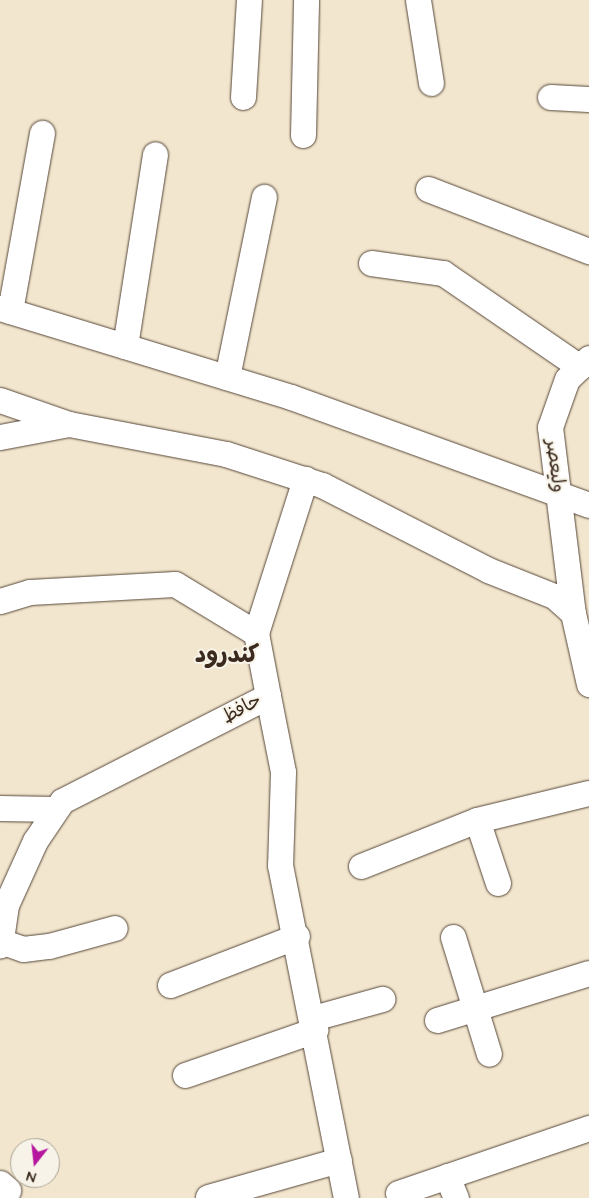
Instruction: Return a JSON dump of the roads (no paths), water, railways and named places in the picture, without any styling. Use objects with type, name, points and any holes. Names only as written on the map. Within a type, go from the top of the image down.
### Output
[{"type":"street","points":[[243,97],[249,0]]},
{"type":"street","points":[[303,136],[306,0]]},
{"type":"street","points":[[418,0],[431,83]]},
{"type":"street","points":[[550,97],[589,99]]},
{"type":"street","points":[[42,133],[5,310],[228,378],[559,503],[589,505]]},
{"type":"street","points":[[125,346],[155,154]]},
{"type":"street","points":[[428,189],[589,250]]},
{"type":"street","points":[[228,378],[264,197]]},
{"type":"street","points":[[371,263],[443,273],[584,362]]},
{"type":"street","name":"ولیعصر","points":[[584,362],[566,379],[550,427],[559,503],[577,595],[589,681]]},
{"type":"street","points":[[0,400],[69,424],[226,454],[305,479],[488,570],[554,596],[577,595]]},
{"type":"street","points":[[0,437],[69,424]]},
{"type":"street","points":[[0,600],[30,592],[175,584],[256,633],[305,479]]},
{"type":"street","name":"حافظ","points":[[1,944],[3,905],[55,809],[62,800],[126,772],[268,696],[256,633]]},
{"type":"street","points":[[268,696],[283,772],[280,865],[297,936],[346,1198]]},
{"type":"street","points":[[361,866],[477,820],[589,792]]},
{"type":"street","points":[[0,808],[55,809]]},
{"type":"street","points":[[477,820],[498,883]]},
{"type":"street","points":[[1,944],[23,949],[49,946],[115,928]]},
{"type":"street","points":[[170,985],[297,936]]},
{"type":"street","points":[[453,937],[489,1054]]},
{"type":"street","points":[[437,1020],[589,973]]},
{"type":"street","points":[[185,1075],[382,999]]},
{"type":"street","points":[[398,1193],[452,1187],[589,1128]]},
{"type":"street","points":[[208,1197],[339,1160]]},
{"type":"district","name":"کندرود","points":[[227,656]]}]
